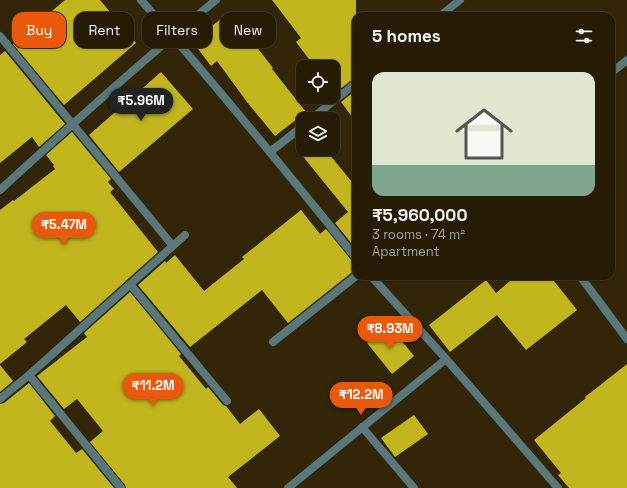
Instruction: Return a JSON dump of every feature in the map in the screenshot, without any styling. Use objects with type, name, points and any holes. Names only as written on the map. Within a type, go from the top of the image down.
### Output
[{"type":"street","points":[[141,0],[152,12]]},
{"type":"street","points":[[202,12],[216,0]]},
{"type":"street","points":[[445,12],[460,0]]},
{"type":"street","points":[[0,36],[173,246]]},
{"type":"street","points":[[0,190],[72,124],[159,48]]},
{"type":"street","points":[[183,48],[352,253]]},
{"type":"street","points":[[615,70],[627,60]]},
{"type":"street","points":[[320,112],[352,86]]},
{"type":"street","points":[[270,152],[296,132]]},
{"type":"street","points":[[0,399],[29,375],[185,235]]},
{"type":"street","points":[[273,342],[352,279]]},
{"type":"street","points":[[375,280],[446,359],[558,488]]},
{"type":"street","points":[[583,280],[627,339]]},
{"type":"street","points":[[130,284],[227,401]]},
{"type":"street","points":[[288,488],[446,359]]},
{"type":"street","points":[[29,375],[121,488]]},
{"type":"street","points":[[362,427],[414,488]]},
{"type":"building","points":[[65,0],[100,0],[110,12],[74,12],[74,48],[130,48],[64,105],[16,48],[66,48],[66,12],[51,12]]},
{"type":"building","points":[[272,0],[356,0],[356,12],[352,12],[352,80],[340,89],[340,60],[310,60],[296,42],[301,38]]},
{"type":"building","points":[[220,20],[220,48],[257,48],[296,99],[296,104],[300,104],[306,112],[296,112],[296,120],[275,136],[247,102],[217,61],[211,66],[197,48],[212,48],[212,26]]},
{"type":"building","points":[[5,51],[65,124],[39,147],[32,137],[0,163],[0,55]]},
{"type":"building","points":[[161,72],[193,109],[119,172],[89,135]]},
{"type":"building","points":[[352,93],[352,117],[341,102]]},
{"type":"building","points":[[72,132],[111,179],[108,182],[114,189],[110,192],[158,252],[80,322],[66,305],[24,339],[27,342],[0,364],[0,210],[55,169],[53,166],[54,165],[46,155]]},
{"type":"building","points":[[303,156],[331,156],[352,182],[352,244],[335,223],[348,212]]},
{"type":"building","points":[[301,210],[320,234],[326,229],[352,261],[352,272],[288,323],[262,290],[190,347],[138,285],[165,261],[166,263],[175,255],[204,291],[244,259],[242,257]]},
{"type":"building","points":[[486,280],[496,293],[511,280],[553,280],[577,310],[526,350],[497,315],[450,352],[429,325]]},
{"type":"building","points":[[130,292],[181,354],[179,356],[206,389],[208,387],[240,424],[259,409],[280,436],[228,477],[237,488],[126,488],[90,442],[103,431],[77,399],[64,409],[37,376],[87,337],[84,333]]},
{"type":"building","points":[[389,325],[414,356],[392,374],[367,343]]},
{"type":"building","points":[[627,364],[627,488],[569,488],[558,475],[561,473],[534,440]]},
{"type":"building","points":[[0,365],[13,381],[0,392]]},
{"type":"building","points":[[29,383],[55,416],[50,421],[76,453],[82,449],[114,488],[0,488],[0,404],[4,403]]},
{"type":"building","points":[[414,415],[428,434],[395,457],[381,438]]}]
